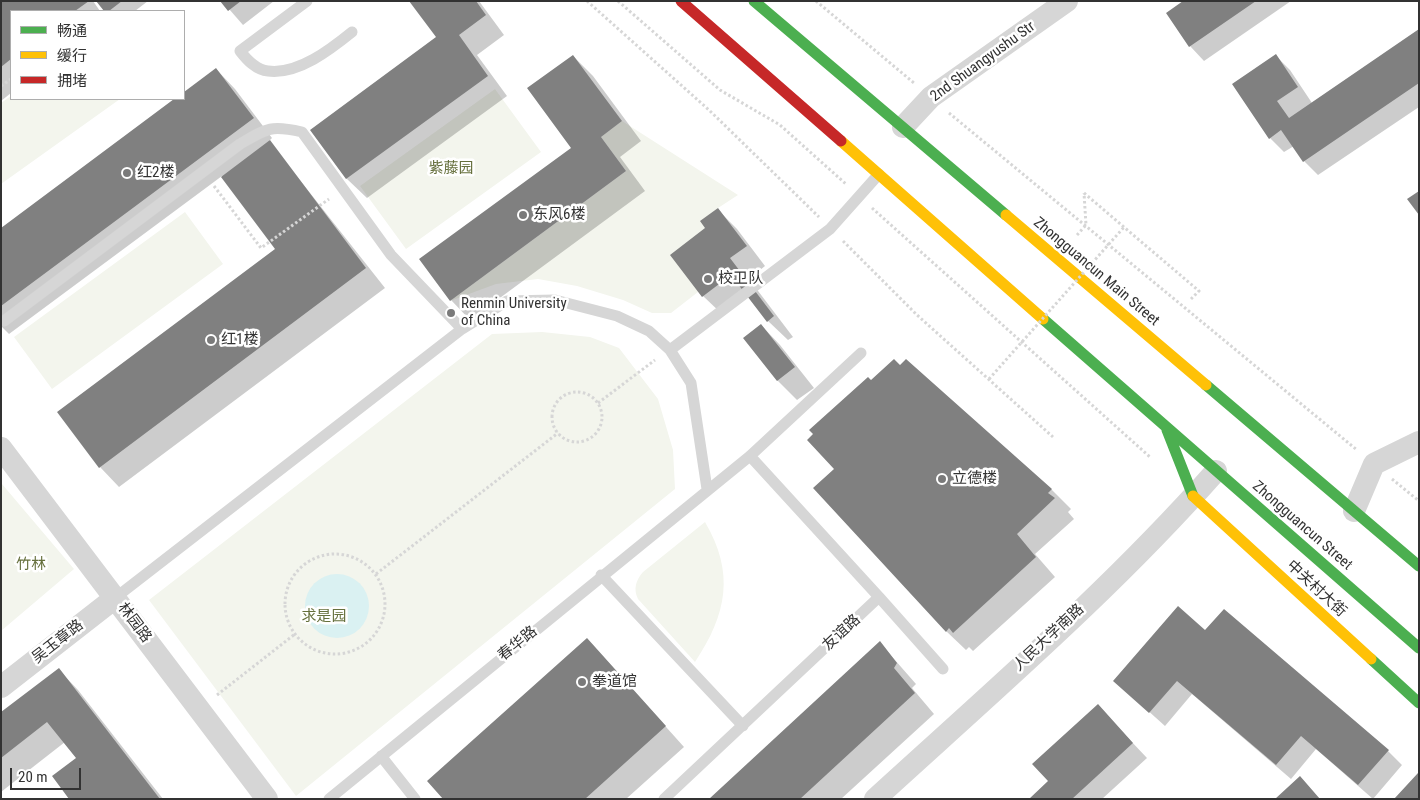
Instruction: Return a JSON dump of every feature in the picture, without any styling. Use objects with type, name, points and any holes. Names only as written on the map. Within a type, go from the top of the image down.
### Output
[{"type":"main road","points":[[681,1],[1165,426],[1193,496]]},
{"type":"main road","name":"Zhongguancun Main Street","points":[[754,1],[767,5],[903,127],[1419,566]]},
{"type":"main road","name":"Zhongguancun Street","points":[[1165,426],[1419,648]]},
{"type":"main road","name":"中关村大街","points":[[1193,496],[1419,703]]},
{"type":"street","name":"2nd Shuangyushu Str","points":[[903,127],[931,97],[1067,1]]},
{"type":"street","points":[[1354,511],[1374,464],[1419,442]]},
{"type":"street","name":"林园路","points":[[1,448],[267,799]]},
{"type":"street","name":"人民大学南路","points":[[875,799],[1068,621],[1216,471]]},
{"type":"street","name":"吴玉章路","points":[[1,687],[115,598]]},
{"type":"lane","points":[[307,1],[240,51],[251,64],[267,72],[286,70],[324,55],[352,32]]},
{"type":"lane","points":[[4,321],[203,172],[265,129],[283,128],[302,132],[391,255],[462,329]]},
{"type":"lane","points":[[670,350],[830,229],[879,174]]},
{"type":"lane","points":[[115,598],[462,329],[507,301],[555,300],[617,316],[649,331],[670,350],[691,383],[706,489]]},
{"type":"lane","name":"春华路","points":[[329,799],[706,489],[750,456],[860,353]]},
{"type":"lane","points":[[750,456],[943,669]]},
{"type":"lane","points":[[601,575],[743,726]]},
{"type":"lane","name":"友谊路","points":[[664,799],[879,597]]},
{"type":"lane","points":[[381,756],[415,799]]},
{"type":"path","points":[[587,1],[709,110],[917,315],[1053,437]]},
{"type":"path","points":[[618,1],[720,90],[780,125],[1156,463]]},
{"type":"path","points":[[816,1],[1419,501]]},
{"type":"path","points":[[203,172],[261,248],[343,188]]},
{"type":"path","points":[[1077,235],[1086,226],[1084,193],[1199,291],[1191,299]]},
{"type":"path","points":[[989,379],[1125,226]]},
{"type":"path","points":[[598,403],[670,350]]},
{"type":"path","points":[[573,392],[584,393],[598,403],[602,419],[600,427],[594,436],[586,441],[576,442],[566,440],[558,433],[553,424],[552,414],[556,404],[563,396],[573,392]]},
{"type":"path","points":[[376,574],[558,433]]},
{"type":"path","points":[[331,554],[344,555],[367,565],[376,574],[382,586],[385,610],[376,634],[366,644],[348,652],[327,654],[314,650],[295,634],[288,619],[285,606],[286,593],[298,571],[308,563],[331,554]]},
{"type":"path","points":[[199,710],[295,634]]},
{"type":"green space","name":"紫藤园","points":[[495,89],[541,152],[406,249],[360,186]]},
{"type":"green space","points":[[10,97],[10,100],[119,100],[1,184],[1,103]]},
{"type":"green space","points":[[622,121],[738,195],[718,208],[705,228],[698,292],[671,313],[652,313],[623,300],[577,286],[538,279],[496,284],[450,301],[626,171],[601,137]]},
{"type":"green space","points":[[185,212],[223,264],[52,389],[14,337]]},
{"type":"green space","name":"求是园","points":[[542,332],[590,337],[619,348],[658,399],[673,450],[675,489],[296,796],[149,600],[492,334]]},
{"type":"green space","name":"竹林","points":[[1,485],[74,569],[1,631]]},
{"type":"green space","points":[[705,522],[721,559],[723,593],[714,627],[695,662],[638,599],[636,588],[637,581],[643,572]]},
{"type":"shaded area","points":[[337,574],[355,580],[363,588],[369,606],[363,624],[355,632],[337,638],[319,632],[311,624],[305,606],[311,588],[319,580]]},
{"type":"building","points":[[1,1],[89,1],[76,10],[10,10],[10,60],[1,67]]},
{"type":"building","points":[[96,1],[122,1],[110,10],[103,10]]},
{"type":"building","points":[[220,1],[241,1],[228,11]]},
{"type":"building","points":[[409,1],[476,1],[486,15],[459,35],[488,76],[346,179],[310,130],[436,37]]},
{"type":"building","points":[[1183,1],[1256,1],[1189,47],[1166,13]]},
{"type":"building","points":[[1419,29],[1419,83],[1303,162],[1281,130],[1269,139],[1232,84],[1276,54],[1298,87],[1277,101],[1289,118]]},
{"type":"building","name":"东风6楼","points":[[573,55],[622,121],[601,137],[626,171],[450,301],[419,259],[571,148],[527,88]]},
{"type":"building","name":"红2楼","points":[[216,68],[254,118],[1,306],[1,228],[173,100],[185,100],[185,91]]},
{"type":"building","name":"红1楼","points":[[270,140],[366,268],[99,468],[57,412],[275,249],[221,177]]},
{"type":"building","points":[[1419,191],[1419,215],[1407,199]]},
{"type":"building","points":[[718,208],[747,246],[730,258],[774,316],[767,322],[731,275],[702,297],[670,255],[705,228],[700,221]]},
{"type":"building","points":[[761,324],[795,367],[777,381],[743,338]]},
{"type":"building","name":"立德楼","points":[[894,359],[900,365],[906,359],[1052,489],[1048,493],[1055,498],[1017,534],[1036,557],[953,633],[949,628],[946,632],[813,488],[834,469],[807,440],[813,434],[809,430],[868,377],[871,380]]},
{"type":"building","points":[[1178,606],[1205,630],[1224,609],[1389,750],[1358,785],[1301,736],[1276,765],[1177,681],[1149,713],[1113,681]]},
{"type":"building","name":"拳道馆","points":[[587,638],[666,726],[585,799],[443,799],[427,781]]},
{"type":"building","points":[[880,641],[897,663],[894,668],[915,693],[800,799],[709,799]]},
{"type":"building","points":[[59,668],[160,799],[69,799],[52,776],[76,758],[47,722],[1,758],[1,712]]},
{"type":"building","points":[[1098,704],[1133,743],[1072,799],[1029,799],[1048,781],[1032,764]]},
{"type":"building","points":[[1418,773],[1419,799],[1394,799]]},
{"type":"building","points":[[1300,776],[1320,799],[1275,799]]},
{"type":"traffic: fast","points":[[754,1],[1006,215]]},
{"type":"traffic: fast","points":[[1043,319],[1419,648]]},
{"type":"traffic: fast","points":[[1206,385],[1419,566]]},
{"type":"traffic: fast","points":[[1167,430],[1193,496]]},
{"type":"traffic: fast","points":[[1371,659],[1419,703]]},
{"type":"traffic: slow","points":[[841,141],[1043,319]]},
{"type":"traffic: slow","points":[[1006,215],[1206,385]]},
{"type":"traffic: slow","points":[[1193,496],[1371,659]]},
{"type":"traffic: jam","points":[[681,1],[841,141]]},
{"type":"place","name":"红2楼","points":[[127,173]]},
{"type":"place","name":"东风6楼","points":[[523,215]]},
{"type":"place","name":"校卫队","points":[[708,279]]},
{"type":"place","name":"Renmin University of China","points":[[451,313]]},
{"type":"place","name":"红1楼","points":[[211,340]]},
{"type":"place","name":"立德楼","points":[[942,479]]},
{"type":"place","name":"拳道馆","points":[[582,682]]}]
